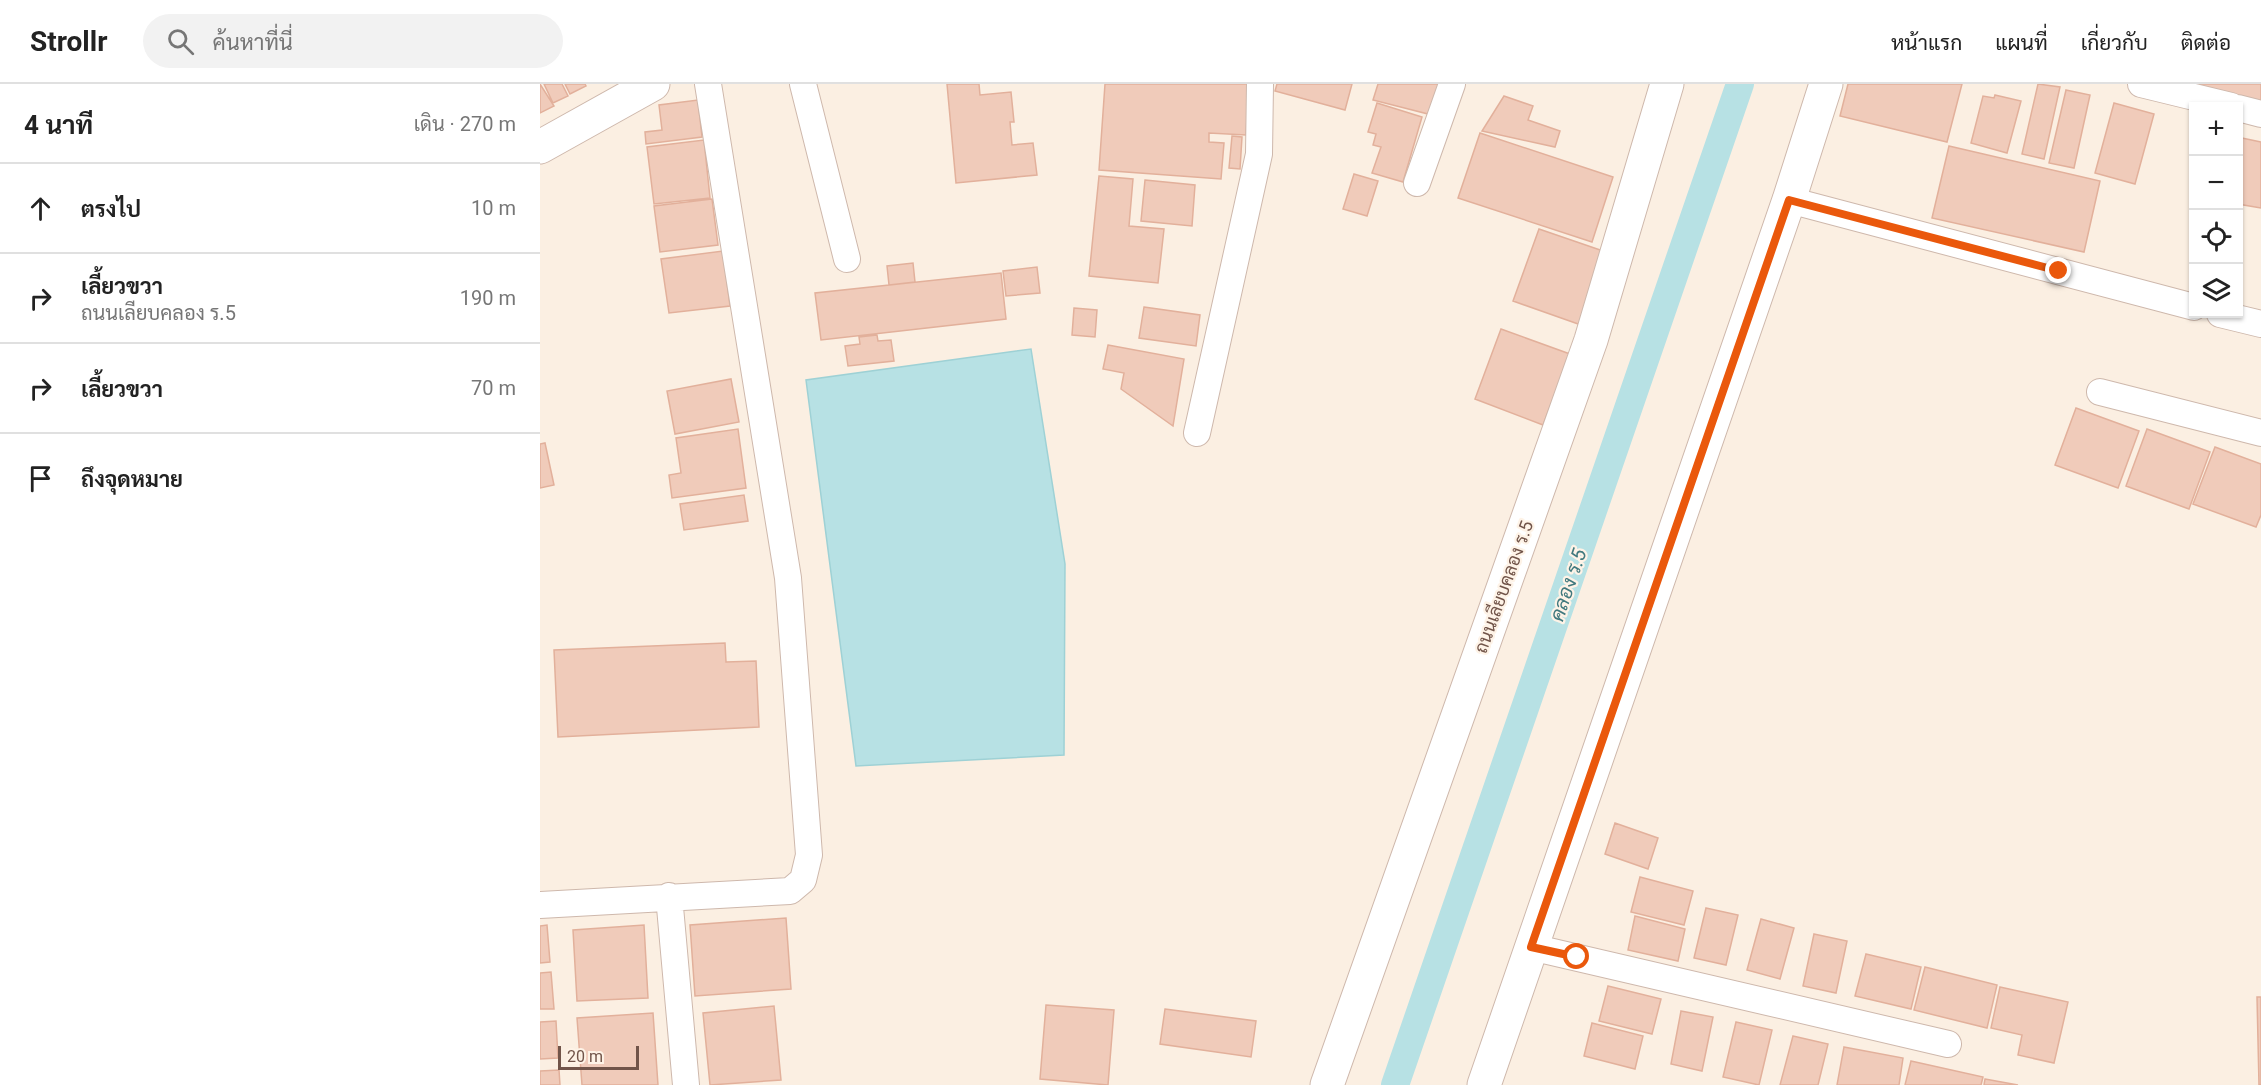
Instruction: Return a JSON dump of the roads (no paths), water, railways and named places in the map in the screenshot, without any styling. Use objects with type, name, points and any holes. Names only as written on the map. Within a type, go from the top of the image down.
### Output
[{"type":"street","points":[[540,147],[653,84]]},
{"type":"street","points":[[540,905],[790,891],[803,880],[809,855],[788,578],[708,84]]},
{"type":"street","points":[[803,84],[847,259]]},
{"type":"street","points":[[1197,434],[1259,154],[1260,84]]},
{"type":"street","points":[[1417,183],[1452,84]]},
{"type":"street","name":"ถนนเลียบคลอง ร.5","points":[[1327,1085],[1592,340],[1667,84]]},
{"type":"street","points":[[1484,1085],[1789,200],[1826,84]]},
{"type":"street","points":[[2141,84],[2215,102]]},
{"type":"street","points":[[2243,109],[2261,114]]},
{"type":"street","points":[[1789,200],[2189,305]]},
{"type":"street","points":[[2236,318],[2261,324]]},
{"type":"street","points":[[2100,392],[2261,434]]},
{"type":"street","points":[[669,896],[686,1085]]},
{"type":"street","points":[[1531,947],[1948,1044]]},
{"type":"water","points":[[1031,349],[1065,564],[1064,755],[856,766],[806,380]]},
{"type":"waterway","name":"คลอง ร.5","points":[[1395,1085],[1740,84]]}]
